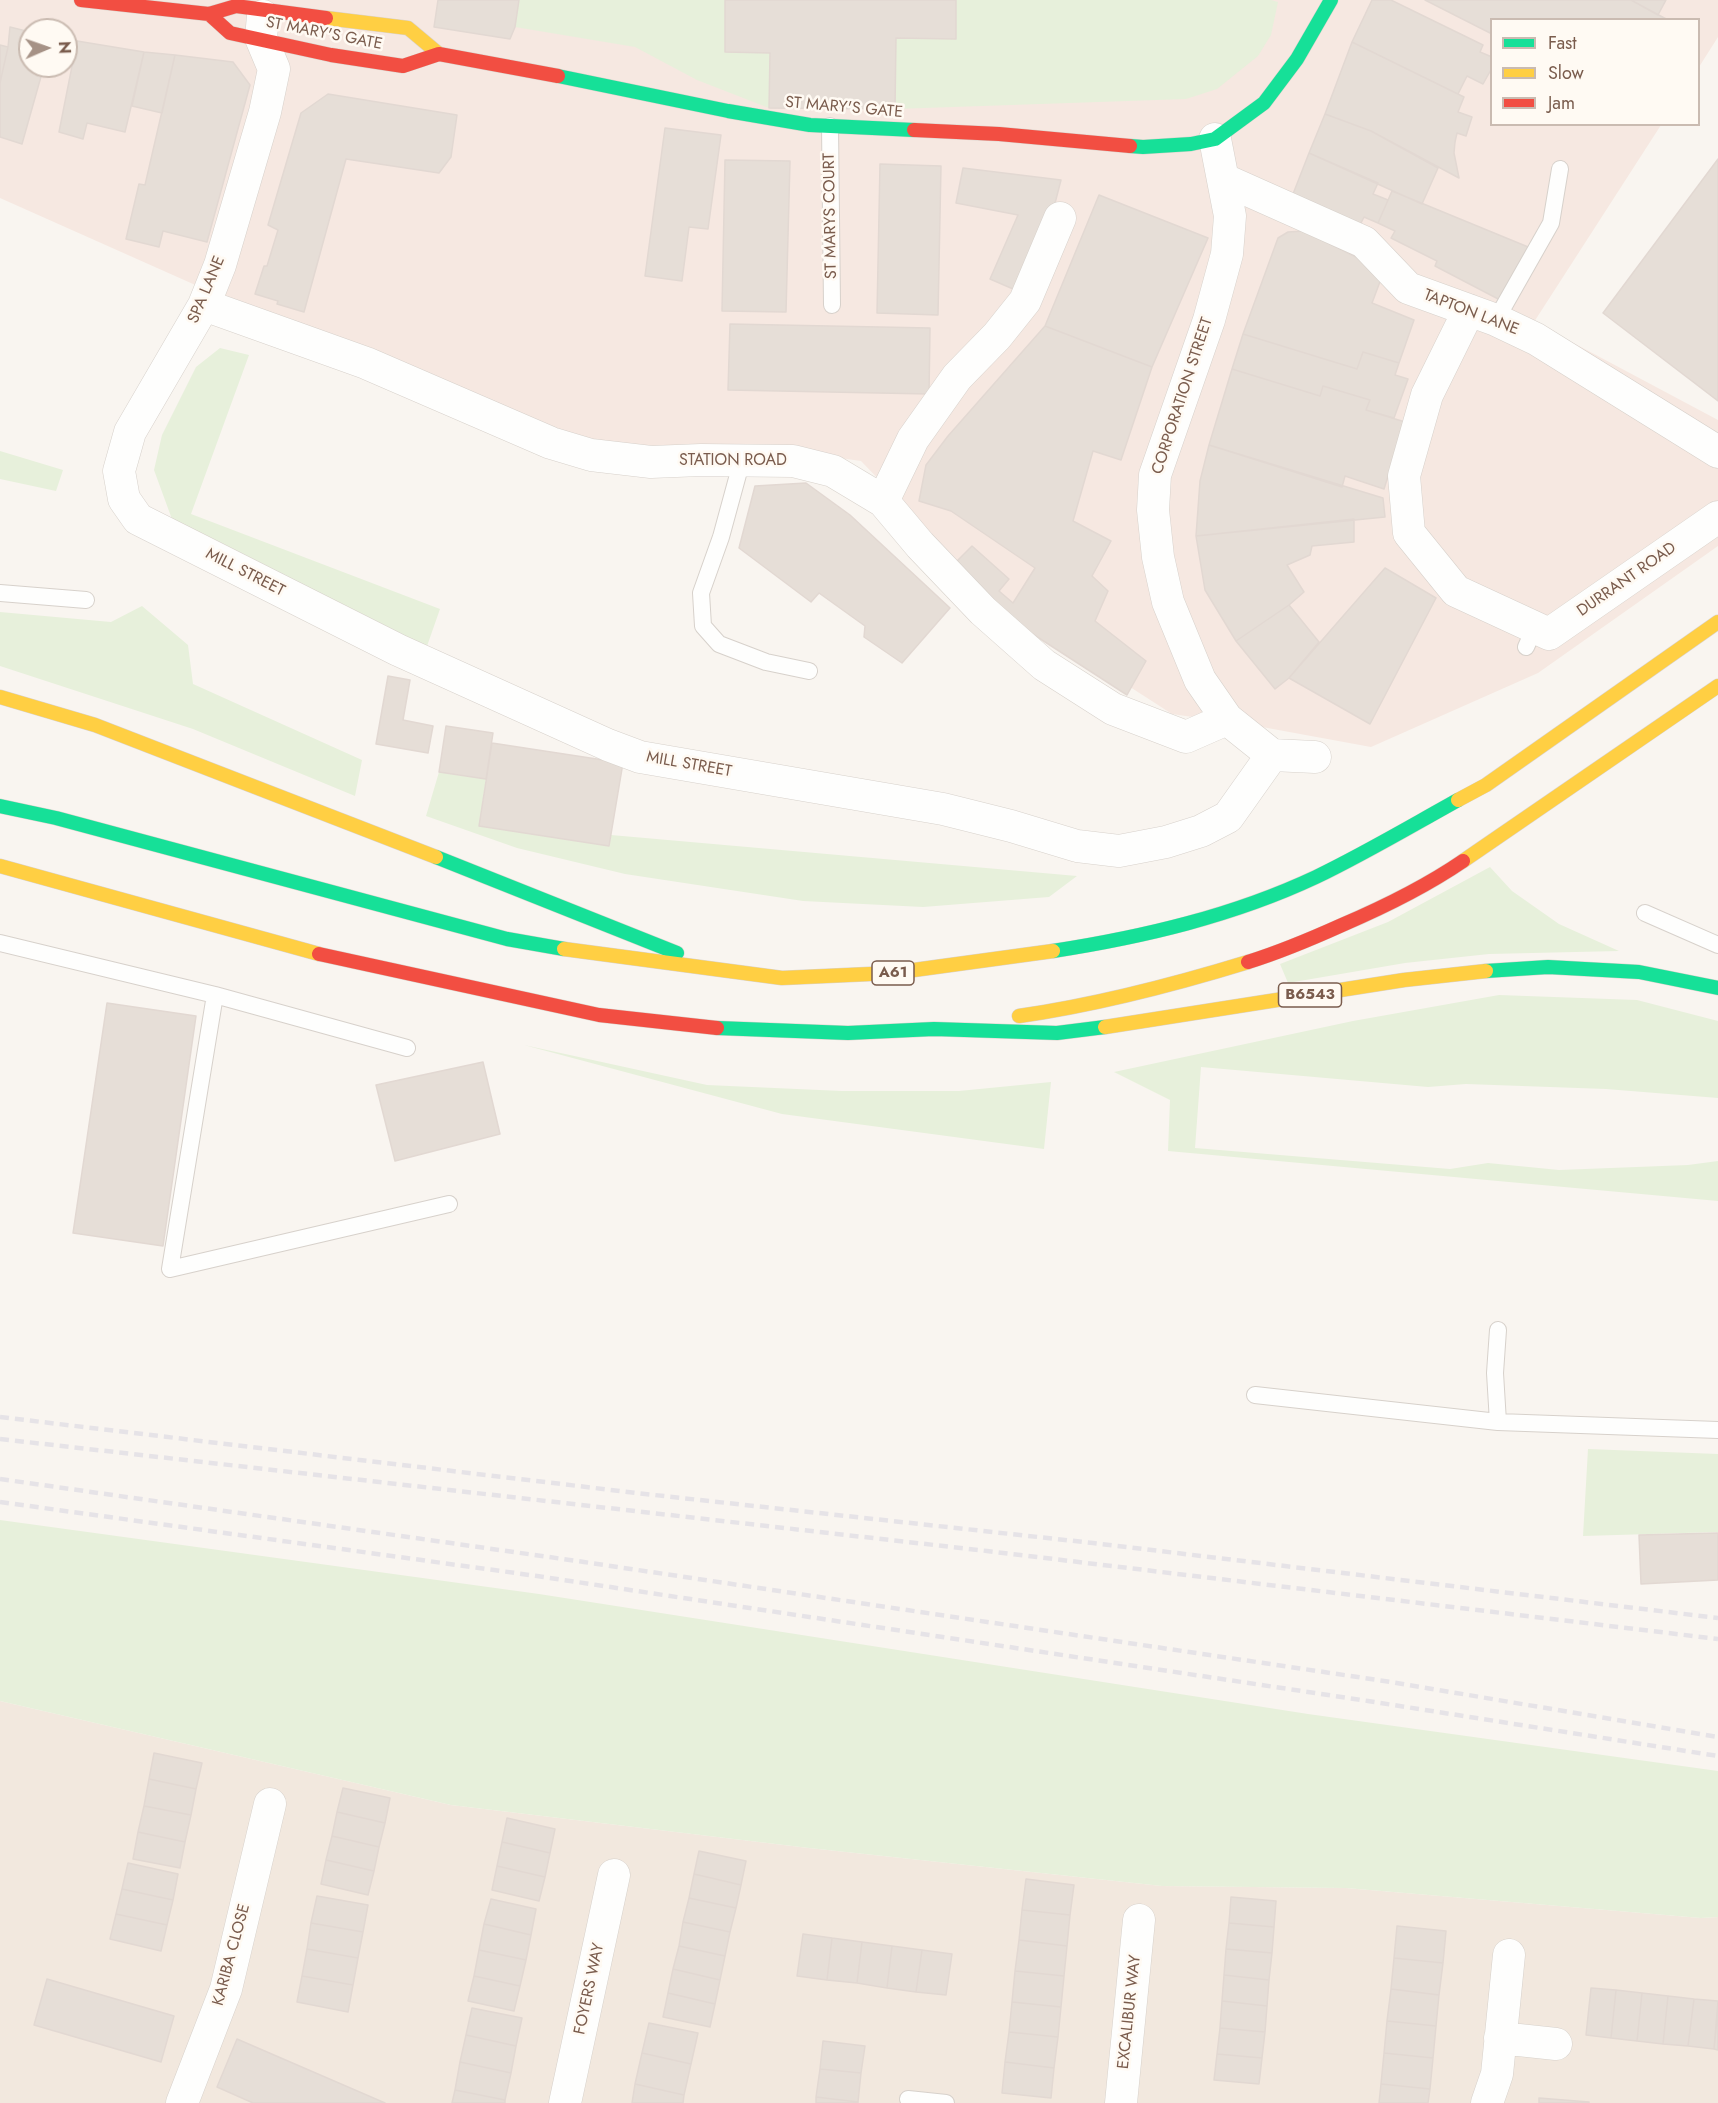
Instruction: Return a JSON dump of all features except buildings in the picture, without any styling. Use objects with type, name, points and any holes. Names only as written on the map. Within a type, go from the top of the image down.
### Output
[{"type":"main road","name":"ST MARY'S GATE","points":[[81,0],[209,14],[236,6],[264,16],[299,47],[331,55],[403,66],[439,54],[810,125],[999,134],[1143,147],[1191,144],[1215,139]]},
{"type":"main road","points":[[1215,139],[1263,103],[1297,59],[1321,7]]},
{"type":"main road","name":"ST MARY'S GATE","points":[[209,14],[230,33],[264,16],[306,8],[408,28],[439,54]]},
{"type":"main road","name":"A61","points":[[0,807],[56,818],[507,939],[593,954],[782,978],[892,973],[1087,946],[1160,932],[1232,910],[1316,877],[1486,785],[1718,622]]},
{"type":"main road","points":[[0,866],[317,953],[599,1015],[705,1028],[763,1031],[848,1033],[934,1029],[1054,1011],[1127,995],[1220,971],[1281,952],[1326,934],[1442,876],[1718,686]]},
{"type":"main road","points":[[0,697],[29,703],[102,729],[495,879],[718,970]]},
{"type":"main road","name":"B6543","points":[[934,1029],[1057,1033],[1147,1022],[1404,980],[1480,971],[1548,967],[1639,972],[1718,988]]},
{"type":"street","points":[[274,69],[299,47],[306,8]]},
{"type":"street","points":[[264,16],[274,69]]},
{"type":"street","name":"SPA LANE","points":[[124,499],[119,471],[130,432],[204,305],[220,265],[265,112],[274,69]]},
{"type":"street","name":"CORPORATION STREET","points":[[1215,139],[1225,180],[1230,216],[1227,254],[1209,320],[1155,475],[1153,510],[1158,557],[1168,602],[1200,680],[1227,719],[1272,755]]},
{"type":"street","name":"TAPTON LANE","points":[[1225,180],[1364,242],[1408,288],[1483,315],[1536,339],[1718,452]]},
{"type":"street","points":[[883,501],[913,439],[957,376],[997,336],[1025,301],[1060,218]]},
{"type":"street","name":"STATION ROAD","points":[[204,305],[366,363],[551,443],[591,455],[651,462],[794,461],[833,471],[883,501],[920,545],[983,611],[1044,665],[1113,709],[1186,737],[1227,719]]},
{"type":"street","name":"DURRANT ROAD","points":[[1483,315],[1427,395],[1404,477],[1409,533],[1456,591],[1531,637],[1549,634],[1718,517]]},
{"type":"street","name":"MILL STREET","points":[[124,499],[138,519],[398,650],[608,745],[640,757],[943,809],[1077,846],[1119,851],[1201,831],[1228,817],[1272,755]]},
{"type":"street","points":[[1272,755],[1315,757]]},
{"type":"street","name":"KARIBA CLOSE","points":[[182,2103],[226,1989],[270,1804]]},
{"type":"street","name":"FOYERS WAY","points":[[565,2103],[614,1875]]},
{"type":"street","name":"EXCALIBUR WAY","points":[[1120,2103],[1139,1920]]},
{"type":"street","points":[[1487,2103],[1497,2074],[1509,1955]]},
{"type":"street","points":[[1500,2037],[1556,2044]]},
{"type":"lane","name":"ST MARYS COURT","points":[[830,126],[832,305]]},
{"type":"lane","points":[[1483,315],[1534,256],[1551,224],[1560,169]]},
{"type":"lane","points":[[742,460],[721,537],[701,593],[703,626],[719,644],[766,662],[809,671]]},
{"type":"lane","points":[[0,593],[86,600]]},
{"type":"lane","points":[[1645,913],[1718,945]]},
{"type":"lane","points":[[0,943],[214,995],[407,1048]]},
{"type":"lane","points":[[214,995],[170,1269],[449,1204]]},
{"type":"lane","points":[[1498,1330],[1496,1373],[1498,1422]]},
{"type":"lane","points":[[1255,1395],[1498,1422],[1718,1430]]},
{"type":"lane","points":[[908,2099],[946,2103]]},
{"type":"shaded area","points":[[0,0],[1718,0],[1718,37],[1700,65],[1700,18],[1490,18],[1490,126],[1660,126],[1534,322],[1718,420],[1718,546],[1538,673],[1371,747],[1262,727],[1172,714],[995,600],[861,461],[762,447],[623,449],[567,435],[220,296],[0,198]]},
{"type":"shaded area","points":[[0,1701],[451,1805],[809,1848],[1162,1886],[1346,1888],[1701,1918],[1718,1917],[1718,2103],[0,2103]]},
{"type":"green space","points":[[519,0],[725,0],[725,52],[770,53],[769,108],[697,80],[635,47],[515,27]]},
{"type":"green space","points":[[956,0],[1271,0],[1278,2],[1271,35],[1258,56],[1217,89],[1186,99],[895,109],[896,38]]},
{"type":"green space","points":[[220,348],[249,355],[191,514],[440,609],[426,649],[173,522],[154,470],[162,435],[196,367]]},
{"type":"green space","points":[[0,451],[63,470],[56,491],[0,479]]},
{"type":"green space","points":[[142,606],[188,645],[193,684],[362,760],[355,796],[193,729],[0,666],[0,612],[111,622]]},
{"type":"green space","points":[[439,772],[486,779],[479,826],[609,846],[611,835],[1077,876],[1049,897],[923,907],[803,901],[625,874],[517,848],[426,816]]},
{"type":"green space","points":[[1490,867],[1512,891],[1559,924],[1619,951],[1489,954],[1405,963],[1288,983],[1280,964],[1388,922]]},
{"type":"green space","points":[[1499,995],[1637,1000],[1718,1021],[1718,1098],[1606,1089],[1466,1084],[1428,1087],[1201,1067],[1195,1148],[1450,1169],[1488,1163],[1559,1170],[1688,1165],[1718,1161],[1718,1201],[1168,1151],[1170,1100],[1114,1072],[1353,1021]]},
{"type":"green space","points":[[524,1045],[707,1085],[842,1091],[959,1091],[1051,1082],[1044,1149],[782,1114]]},
{"type":"green space","points":[[1588,1449],[1718,1454],[1718,1532],[1583,1536]]},
{"type":"green space","points":[[0,1520],[539,1594],[1308,1714],[1718,1771],[1718,1917],[1701,1918],[1346,1888],[1162,1886],[809,1848],[451,1805],[0,1701]]},
{"type":"railway","points":[[0,1417],[645,1494],[1093,1543],[1718,1618]]},
{"type":"railway","points":[[0,1439],[987,1551],[1718,1639]]},
{"type":"railway","points":[[0,1479],[584,1562],[1391,1682],[1718,1737]]},
{"type":"railway","points":[[0,1502],[537,1576],[1718,1756]]},
{"type":"traffic: fast","points":[[1130,146],[1191,144],[1215,139],[1264,103],[1297,59],[1331,0]]},
{"type":"traffic: fast","points":[[558,76],[728,111],[810,125],[914,130]]},
{"type":"traffic: fast","points":[[1053,951],[1154,932],[1253,903],[1334,868],[1458,800]]},
{"type":"traffic: fast","points":[[0,806],[56,818],[507,939],[564,949]]},
{"type":"traffic: fast","points":[[436,857],[677,953]]},
{"type":"traffic: fast","points":[[1486,971],[1548,967],[1639,972],[1718,988]]},
{"type":"traffic: fast","points":[[717,1028],[848,1033],[934,1029],[1057,1033],[1105,1027]]},
{"type":"traffic: slow","points":[[326,18],[408,28],[439,54]]},
{"type":"traffic: slow","points":[[1458,800],[1486,785],[1718,622]]},
{"type":"traffic: slow","points":[[1463,861],[1718,686]]},
{"type":"traffic: slow","points":[[0,697],[95,725],[436,857]]},
{"type":"traffic: slow","points":[[0,866],[319,954]]},
{"type":"traffic: slow","points":[[564,949],[782,978],[892,973],[1053,951]]},
{"type":"traffic: slow","points":[[1019,1016],[1134,994],[1248,962]]},
{"type":"traffic: slow","points":[[1105,1027],[1404,980],[1486,971]]},
{"type":"traffic: jam","points":[[81,0],[209,14],[236,6],[326,18]]},
{"type":"traffic: jam","points":[[209,14],[230,33],[331,55],[403,66],[439,54],[558,76]]},
{"type":"traffic: jam","points":[[914,130],[999,134],[1130,146]]},
{"type":"traffic: jam","points":[[1248,962],[1295,945],[1373,911],[1419,888],[1463,861]]},
{"type":"traffic: jam","points":[[319,954],[599,1015],[717,1028]]}]
